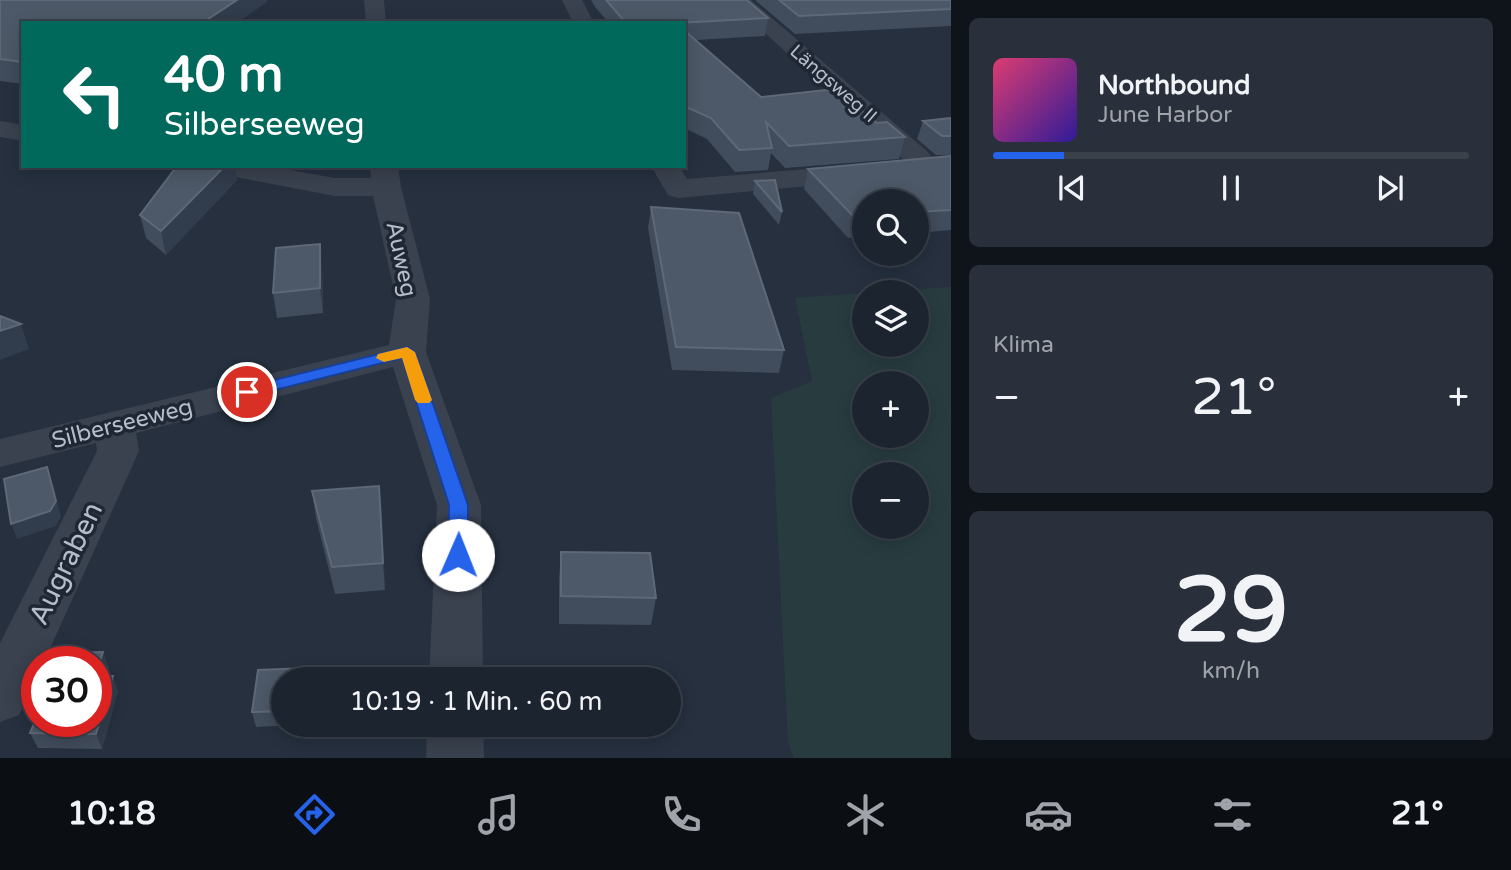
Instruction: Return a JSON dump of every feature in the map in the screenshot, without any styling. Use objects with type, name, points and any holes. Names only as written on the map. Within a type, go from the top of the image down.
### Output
[{"type":"street","points":[[374,0],[376,21]]},
{"type":"street","points":[[572,0],[583,21]]},
{"type":"street","name":"Längsweg II","points":[[739,0],[939,166]]},
{"type":"street","points":[[0,129],[21,133]]},
{"type":"street","points":[[671,178],[939,166]]},
{"type":"street","points":[[231,168],[335,187],[385,177]]},
{"type":"street","name":"Auweg","points":[[385,177],[413,299],[407,352],[459,505],[456,667]]},
{"type":"street","name":"Silberseeweg","points":[[0,453],[407,352]]},
{"type":"street","name":"Augraben","points":[[0,698],[118,451],[114,425]]},
{"type":"street","points":[[455,737],[455,758]]},
{"type":"green space","points":[[951,287],[951,758],[794,758],[788,742],[771,398],[812,381],[795,298],[852,294],[852,357],[929,357],[929,288]]},
{"type":"building","points":[[0,0],[237,0],[205,21],[21,21],[21,62],[0,59]]},
{"type":"building","points":[[606,0],[747,0],[768,18],[686,22],[624,21]]},
{"type":"building","points":[[779,0],[951,0],[951,9],[799,16]]},
{"type":"building","points":[[686,32],[761,97],[835,89],[877,123],[887,122],[905,137],[789,146],[766,122],[772,148],[739,150],[711,118],[686,107]]},
{"type":"building","points":[[951,118],[951,136],[942,136],[923,121]]},
{"type":"building","points":[[951,156],[951,210],[929,211],[929,189],[852,189],[852,215],[808,169]]},
{"type":"building","points":[[175,168],[223,168],[161,231],[140,215]]},
{"type":"building","points":[[775,180],[782,212],[755,181]]},
{"type":"building","points":[[651,207],[739,213],[784,350],[676,347]]},
{"type":"building","points":[[320,244],[320,288],[273,293],[276,248]]},
{"type":"building","points":[[0,316],[21,324],[0,331]]},
{"type":"building","points":[[47,467],[56,501],[50,511],[11,524],[4,479]]},
{"type":"building","points":[[379,486],[383,563],[332,567],[312,491]]},
{"type":"building","points":[[561,552],[650,553],[656,598],[561,596]]},
{"type":"building","points":[[271,669],[271,711],[252,712],[258,670]]},
{"type":"slow traffic","points":[[384,358],[407,352],[424,400]]},
{"type":"route","points":[[247,392],[407,352],[459,505],[458,555]]}]
